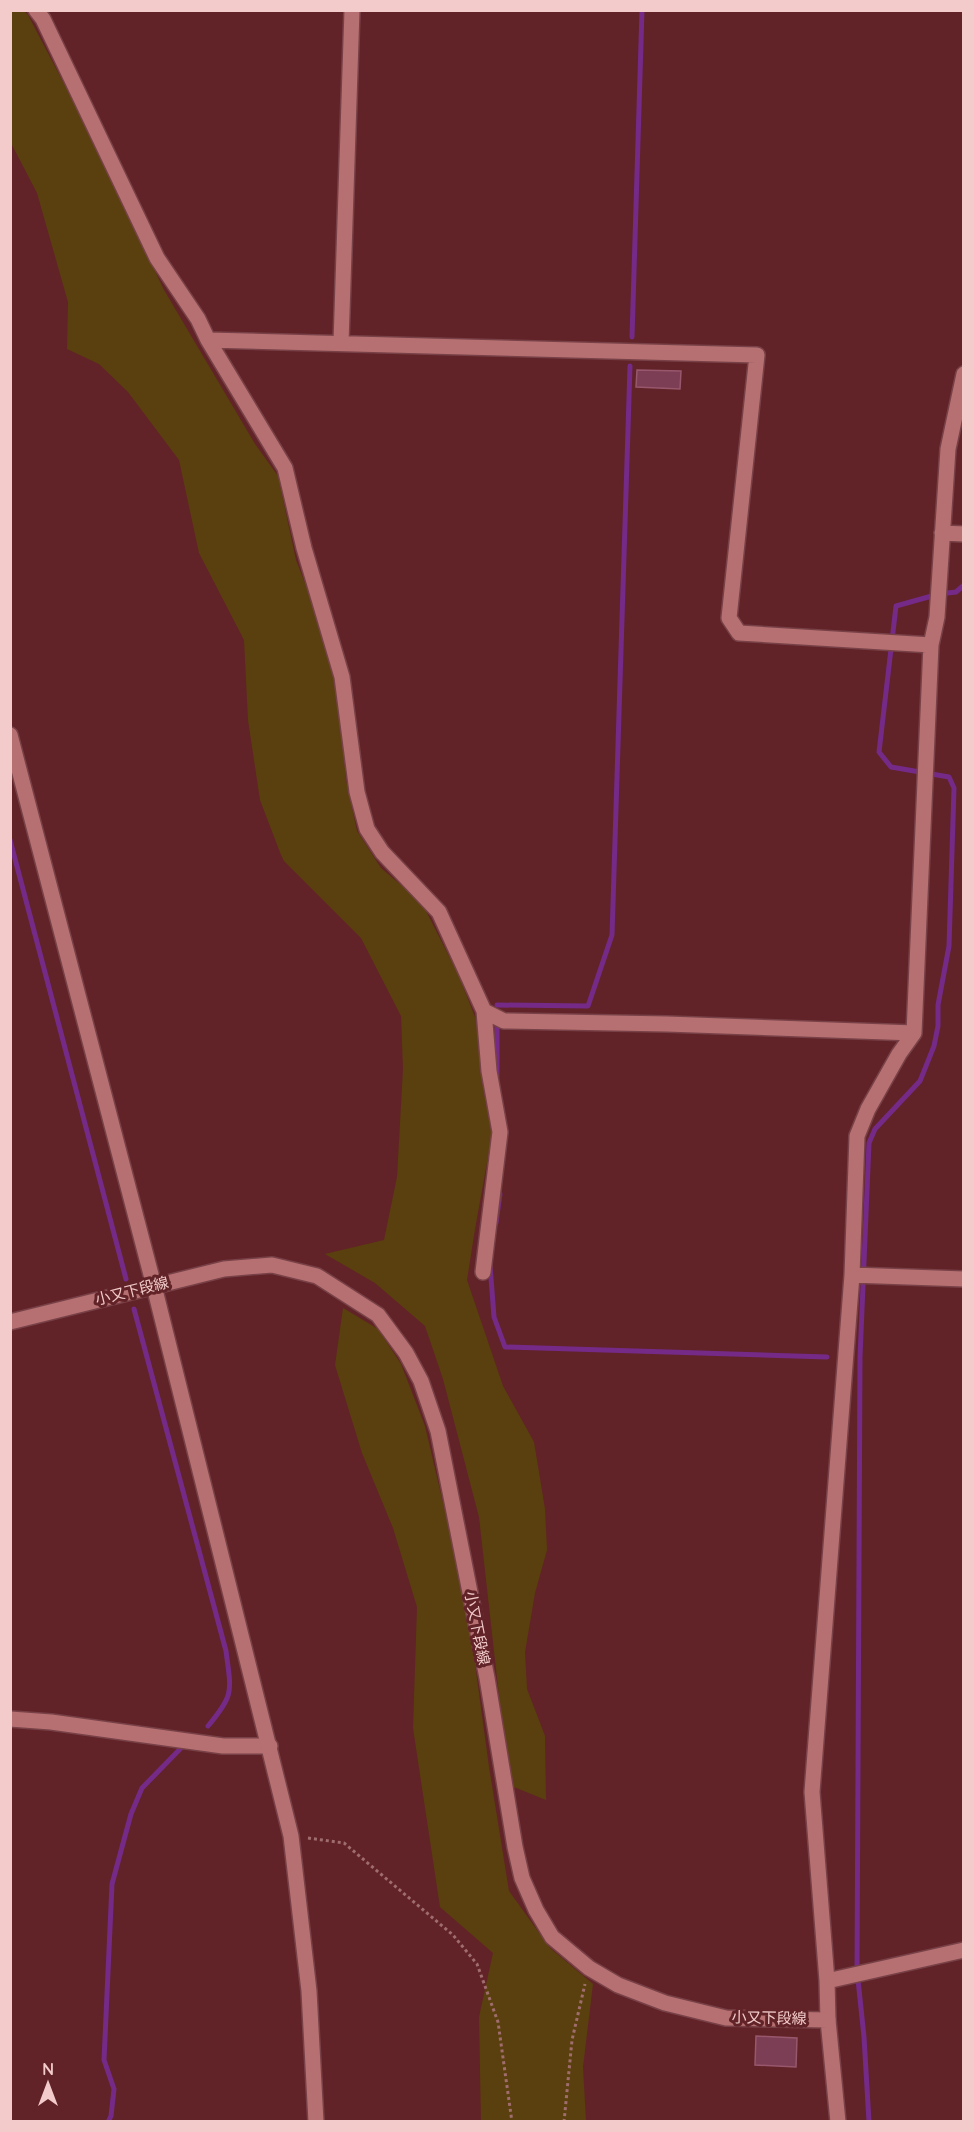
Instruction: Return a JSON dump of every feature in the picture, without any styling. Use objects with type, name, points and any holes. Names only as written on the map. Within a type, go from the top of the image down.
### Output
[{"type":"street","points":[[36,10],[43,19],[157,258],[198,319],[208,340],[285,468],[304,548],[342,678],[357,792],[367,830],[382,852],[439,912],[484,1011],[489,1071],[500,1132],[483,1272]]},
{"type":"street","points":[[341,344],[352,10]]},
{"type":"street","points":[[208,340],[757,355],[729,618],[739,633],[931,645]]},
{"type":"street","points":[[828,2019],[812,1792],[852,1275],[856,1136],[873,1100],[899,1054],[914,1033],[931,645],[937,617],[948,449],[963,374]]},
{"type":"street","points":[[942,533],[963,534]]},
{"type":"street","points":[[10,735],[154,1286],[291,1836],[309,1991],[316,2121]]},
{"type":"street","points":[[484,1011],[504,1021],[914,1033]]},
{"type":"street","name":"小又下段線","points":[[10,1322],[224,1269],[272,1265],[317,1276],[378,1316],[406,1353],[421,1381],[438,1431],[487,1678],[515,1847],[522,1878],[536,1910],[552,1937],[589,1968],[618,1985],[665,2003],[726,2018],[828,2019],[838,2121]]},
{"type":"street","points":[[852,1275],[963,1279]]},
{"type":"street","points":[[10,1719],[223,1746],[270,1746]]},
{"type":"street","points":[[827,1981],[963,1950]]},
{"type":"path","points":[[291,1836],[344,1843],[453,1935],[477,1964],[498,2022],[512,2121]]},
{"type":"path","points":[[564,2121],[572,2040],[589,1968]]},
{"type":"shaded area","points":[[10,11],[24,11],[28,15],[82,118],[164,290],[255,444],[278,476],[296,560],[323,629],[337,687],[346,780],[357,831],[381,868],[422,903],[458,974],[477,1022],[483,1088],[492,1135],[467,1280],[503,1386],[534,1442],[545,1509],[547,1550],[535,1593],[525,1652],[527,1689],[545,1736],[546,1800],[509,1785],[479,1517],[443,1379],[425,1326],[375,1283],[325,1254],[384,1240],[397,1177],[403,1069],[401,1016],[361,938],[284,861],[281,855],[260,800],[248,720],[244,640],[199,553],[179,460],[128,392],[99,364],[67,349],[68,302],[37,193],[11,143]]},
{"type":"shaded area","points":[[343,1308],[378,1329],[401,1364],[425,1426],[467,1605],[509,1891],[550,1948],[593,1984],[583,2067],[586,2121],[481,2121],[479,2017],[493,1953],[440,1907],[413,1728],[417,1607],[393,1528],[362,1453],[335,1365]]},
{"type":"building","points":[[637,370],[681,371],[680,389],[636,387]]},
{"type":"building","points":[[756,2036],[797,2038],[796,2067],[755,2065]]},
{"type":"waterway","points":[[632,337],[642,10]]},
{"type":"waterway","points":[[497,1005],[588,1006],[612,935],[630,366]]},
{"type":"waterway","points":[[869,2122],[857,1970],[860,1357],[869,1143],[875,1129],[920,1081],[934,1046],[938,1026],[938,1005],[949,946],[954,788],[949,777],[891,767],[879,752],[896,606],[939,594],[956,592],[964,585]]},
{"type":"waterway","points":[[10,840],[126,1279]]},
{"type":"waterway","points":[[497,1026],[497,1076]]},
{"type":"waterway","points":[[496,1223],[500,1194]]},
{"type":"waterway","points":[[490,1265],[494,1317],[505,1347],[827,1357]]},
{"type":"waterway","points":[[134,1309],[226,1651],[229,1692],[223,1706],[208,1726]]},
{"type":"waterway","points":[[108,2122],[111,2116],[114,2089],[104,2060],[112,1884],[131,1814],[142,1788],[183,1746]]}]
